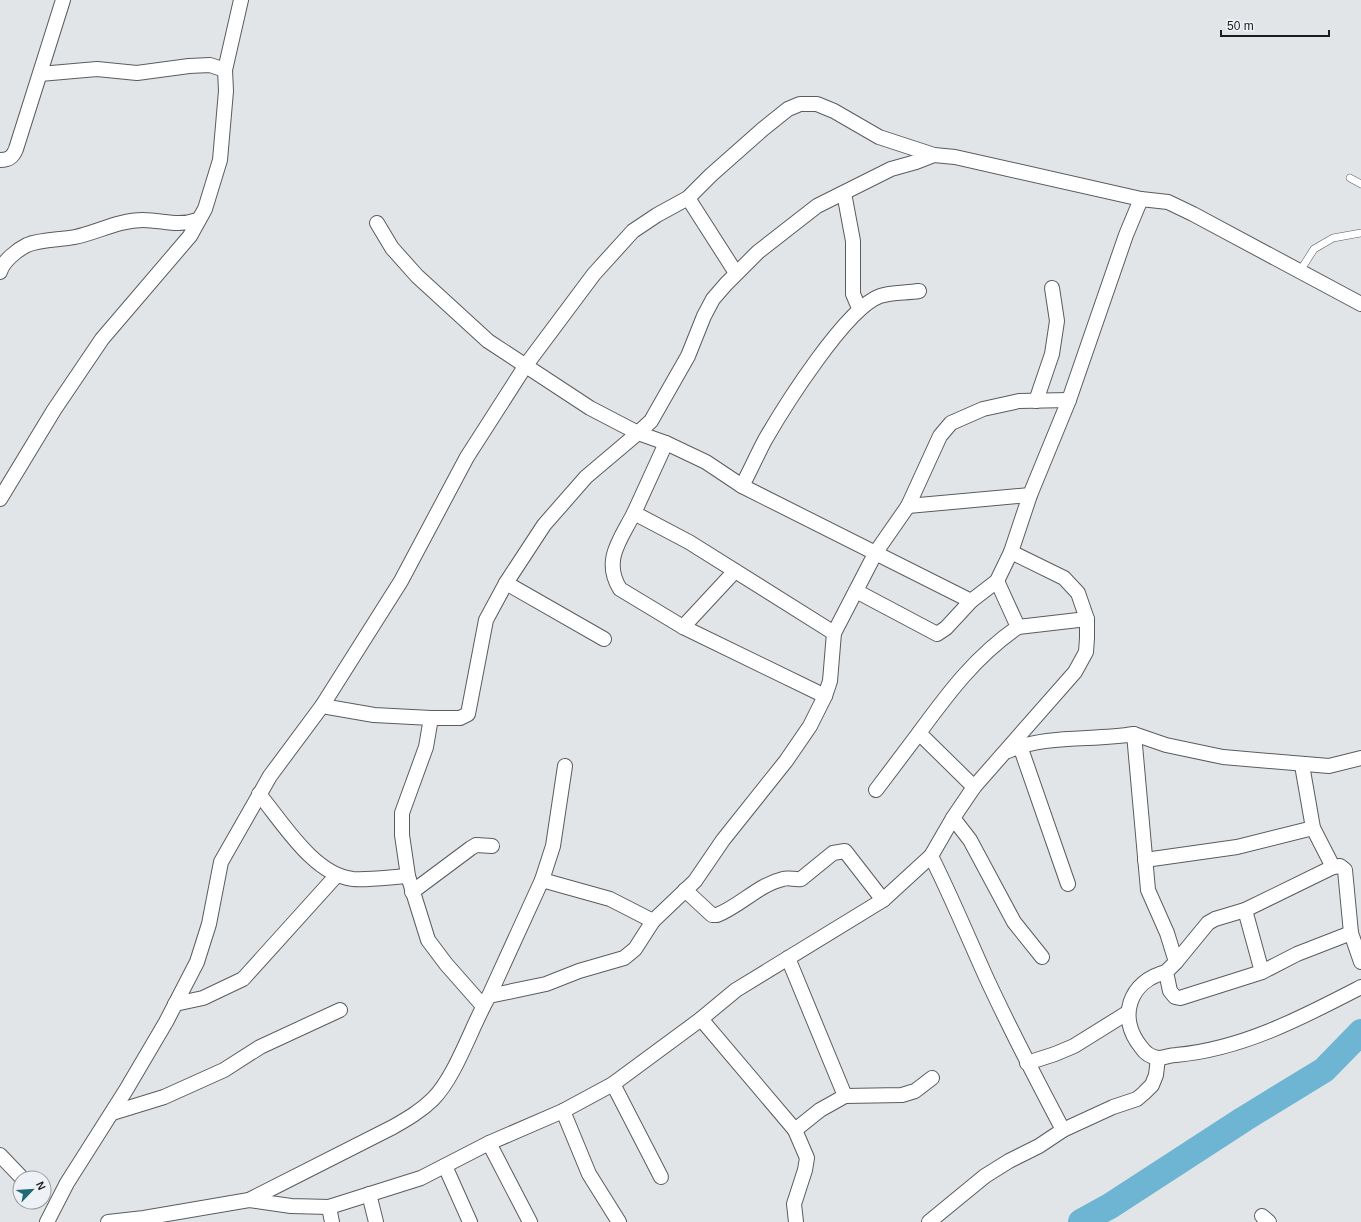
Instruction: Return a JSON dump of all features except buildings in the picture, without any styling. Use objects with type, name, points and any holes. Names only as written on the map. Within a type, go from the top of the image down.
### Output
[{"type":"street","points":[[0,160],[8,159],[13,156],[63,0]]},
{"type":"street","points":[[0,499],[54,410],[102,339],[190,236],[197,220],[205,209],[220,160],[226,91],[225,70],[241,0]]},
{"type":"street","points":[[40,74],[97,70],[136,73],[210,65],[225,70]]},
{"type":"street","points":[[52,1200],[66,1183],[112,1113],[166,1022],[197,962],[209,924],[222,862],[270,776],[322,706],[401,581],[467,457],[526,366],[594,274],[633,231],[657,215],[688,198],[710,175],[788,109],[800,104],[817,104],[834,111],[879,137],[934,155],[962,159],[1141,199],[1168,202],[1361,304]]},
{"type":"street","points":[[322,706],[374,715],[460,718],[468,714],[486,620],[506,583],[544,526],[586,477],[650,421],[688,356],[704,316],[713,299],[736,273],[758,252],[817,206],[891,169],[934,155]]},
{"type":"street","points":[[844,193],[853,241],[853,294],[860,308]]},
{"type":"street","points":[[688,198],[736,273]]},
{"type":"street","points":[[856,591],[937,634],[946,628],[971,601],[997,581],[1011,552],[1030,495],[1068,400],[1126,235],[1141,199]]},
{"type":"street","points":[[1,268],[18,250],[28,245],[77,237],[121,223],[143,220],[184,225],[197,220]]},
{"type":"street","points":[[377,223],[392,248],[417,276],[488,341],[590,408],[638,433],[666,443],[706,462],[742,486],[971,601]]},
{"type":"street","points":[[1036,401],[1052,354],[1057,321],[1052,288]]},
{"type":"street","points":[[742,486],[765,440],[824,350],[860,308],[880,296],[919,291]]},
{"type":"street","points":[[486,1001],[546,984],[579,971],[624,958],[635,949],[652,921],[695,881],[723,840],[786,761],[810,726],[825,696],[830,681],[834,633],[876,552],[908,506],[940,436],[951,423],[983,409],[1020,401],[1068,400]]},
{"type":"street","points":[[666,443],[613,555],[612,570],[620,589],[683,627],[825,696]]},
{"type":"street","points":[[908,506],[1030,495]]},
{"type":"street","points":[[634,513],[689,542],[834,633]]},
{"type":"street","points":[[249,1200],[291,1206],[329,1206],[421,1178],[489,1143],[563,1111],[613,1084],[701,1019],[736,990],[883,900],[930,856],[952,818],[974,787],[1075,672],[1086,652],[1087,619],[1078,593],[1064,578],[1011,552]]},
{"type":"street","points":[[683,627],[735,571]]},
{"type":"street","points":[[997,581],[1018,627]]},
{"type":"street","points":[[506,583],[604,639]]},
{"type":"street","points":[[876,790],[941,702],[974,663],[996,642],[1018,627],[1087,619]]},
{"type":"street","points":[[432,718],[426,747],[402,812],[402,835],[408,876],[428,940],[446,964],[486,1001]]},
{"type":"street","points":[[919,733],[974,787]]},
{"type":"street","points":[[1006,752],[1020,746],[1055,740],[1115,737],[1134,734],[1166,745],[1223,758],[1329,766],[1361,758]]},
{"type":"street","points":[[1134,734],[1148,890],[1167,934],[1176,962]]},
{"type":"street","points":[[1020,746],[1068,884]]},
{"type":"street","points":[[1302,765],[1312,828],[1333,867]]},
{"type":"street","points":[[108,1222],[144,1218],[249,1200],[413,1116],[434,1098],[448,1079],[542,880],[553,846],[565,766]]},
{"type":"street","points":[[260,794],[320,867],[336,876],[353,879],[408,876]]},
{"type":"street","points":[[952,818],[970,840],[1014,922],[1042,957]]},
{"type":"street","points":[[1145,860],[1237,847],[1312,828]]},
{"type":"street","points":[[412,892],[476,845],[492,846]]},
{"type":"street","points":[[685,890],[712,915],[717,915],[752,894],[784,878],[796,880],[801,879],[833,853],[845,851],[883,900]]},
{"type":"street","points":[[930,856],[953,901],[986,978],[1027,1062],[1063,1130]]},
{"type":"street","points":[[1361,962],[1351,933],[1345,870],[1340,866],[1333,867],[1246,910],[1215,919],[1208,923],[1166,972],[1156,975],[1145,982],[1133,996],[1127,1013],[1134,1039],[1146,1054],[1158,1058],[1197,1053],[1227,1047],[1316,1010],[1361,987]]},
{"type":"street","points":[[175,1004],[203,998],[243,979],[336,876]]},
{"type":"street","points":[[542,880],[610,899],[652,921]]},
{"type":"street","points":[[1246,910],[1262,972]]},
{"type":"street","points":[[1166,972],[1170,991],[1175,997],[1180,998],[1262,972],[1323,943],[1351,933]]},
{"type":"street","points":[[788,958],[845,1096]]},
{"type":"street","points":[[112,1113],[164,1097],[224,1070],[260,1047],[340,1010]]},
{"type":"street","points":[[1027,1062],[1055,1054],[1074,1046],[1127,1013]]},
{"type":"street","points":[[701,1019],[795,1130],[807,1158],[805,1170],[794,1204],[796,1222]]},
{"type":"street","points":[[929,1222],[985,1176],[1009,1161],[1039,1146],[1063,1130],[1113,1107],[1137,1099],[1152,1084],[1156,1075],[1158,1058]]},
{"type":"street","points":[[795,1130],[820,1110],[845,1096],[902,1095],[915,1091],[932,1078]]},
{"type":"street","points":[[613,1084],[661,1177]]},
{"type":"street","points":[[563,1111],[589,1174],[619,1222]]},
{"type":"street","points":[[489,1143],[530,1222]]},
{"type":"street","points":[[0,1155],[14,1170]]},
{"type":"street","points":[[445,1166],[470,1222]]},
{"type":"street","points":[[369,1194],[376,1222]]},
{"type":"street","points":[[329,1206],[332,1222]]},
{"type":"street","points":[[47,1222],[48,1210]]},
{"type":"lane","points":[[1350,178],[1361,184]]},
{"type":"lane","points":[[1300,271],[1314,249],[1333,238],[1361,233]]},
{"type":"waterway","points":[[1081,1222],[1110,1206],[1244,1119],[1324,1070],[1361,1032]]}]
